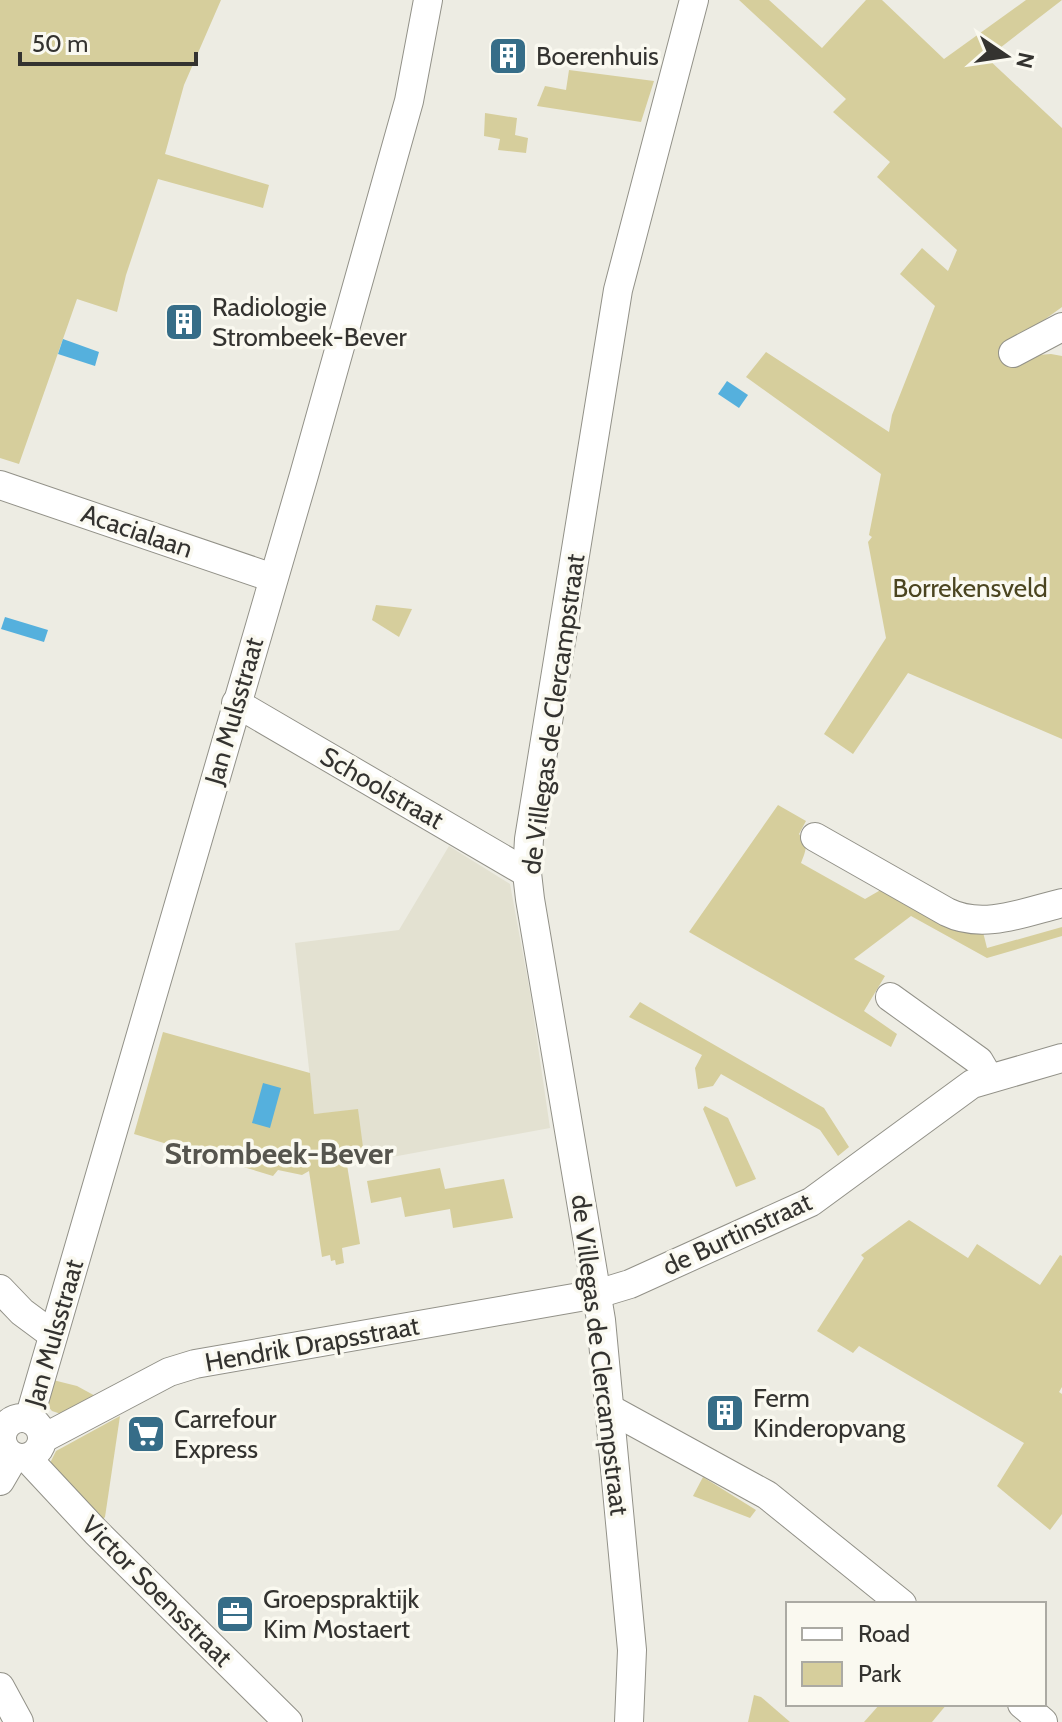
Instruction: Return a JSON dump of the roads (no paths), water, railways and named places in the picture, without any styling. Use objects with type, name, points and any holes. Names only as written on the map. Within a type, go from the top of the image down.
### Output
[{"type":"street","name":"Jan Mulsstraat","points":[[23,1451],[53,1335],[409,101],[428,0]]},
{"type":"street","name":"de Villegas de Clercampstraat","points":[[629,1722],[632,1650],[597,1294],[527,873],[529,839],[618,290],[694,0]]},
{"type":"street","points":[[1013,353],[1062,327]]},
{"type":"street","name":"Acacialaan","points":[[0,485],[273,578]]},
{"type":"street","name":"Schoolstraat","points":[[236,703],[527,873]]},
{"type":"street","points":[[815,837],[965,920],[1000,918],[1062,903]]},
{"type":"street","points":[[890,997],[979,1061],[989,1078]]},
{"type":"street","name":"de Burtinstraat","points":[[597,1294],[630,1284],[811,1202],[969,1087],[989,1078],[1062,1058]]},
{"type":"street","points":[[0,1289],[22,1312],[53,1335]]},
{"type":"street","name":"Hendrik Drapsstraat","points":[[23,1451],[169,1372],[195,1364],[597,1294]]},
{"type":"street","points":[[610,1409],[767,1495],[900,1602]]},
{"type":"street","name":"Victor Soensstraat","points":[[23,1451],[96,1532],[288,1722]]},
{"type":"street","points":[[0,1687],[19,1722]]},
{"type":"street","points":[[1024,1706],[1043,1722]]},
{"type":"water","points":[[63,339],[99,352],[95,366],[58,354]]},
{"type":"water","points":[[727,381],[748,395],[739,408],[718,394]]},
{"type":"water","points":[[5,617],[48,630],[44,642],[1,629]]},
{"type":"water","points":[[263,1083],[281,1088],[270,1128],[252,1123]]},
{"type":"place","name":"Boerenhuis","points":[[508,56]]},
{"type":"place","name":"Radiologie Strombeek-Bever","points":[[184,322]]},
{"type":"place","name":"Ferm Kinderopvang","points":[[725,1413]]},
{"type":"place","name":"Carrefour Express","points":[[146,1434]]},
{"type":"place","name":"Groepspraktijk Kim Mostaert","points":[[235,1614]]},
{"type":"district","name":"Strombeek-Bever","points":[[279,1153]]},
{"type":"park label","name":"Borrekensveld","points":[[970,588]]}]
